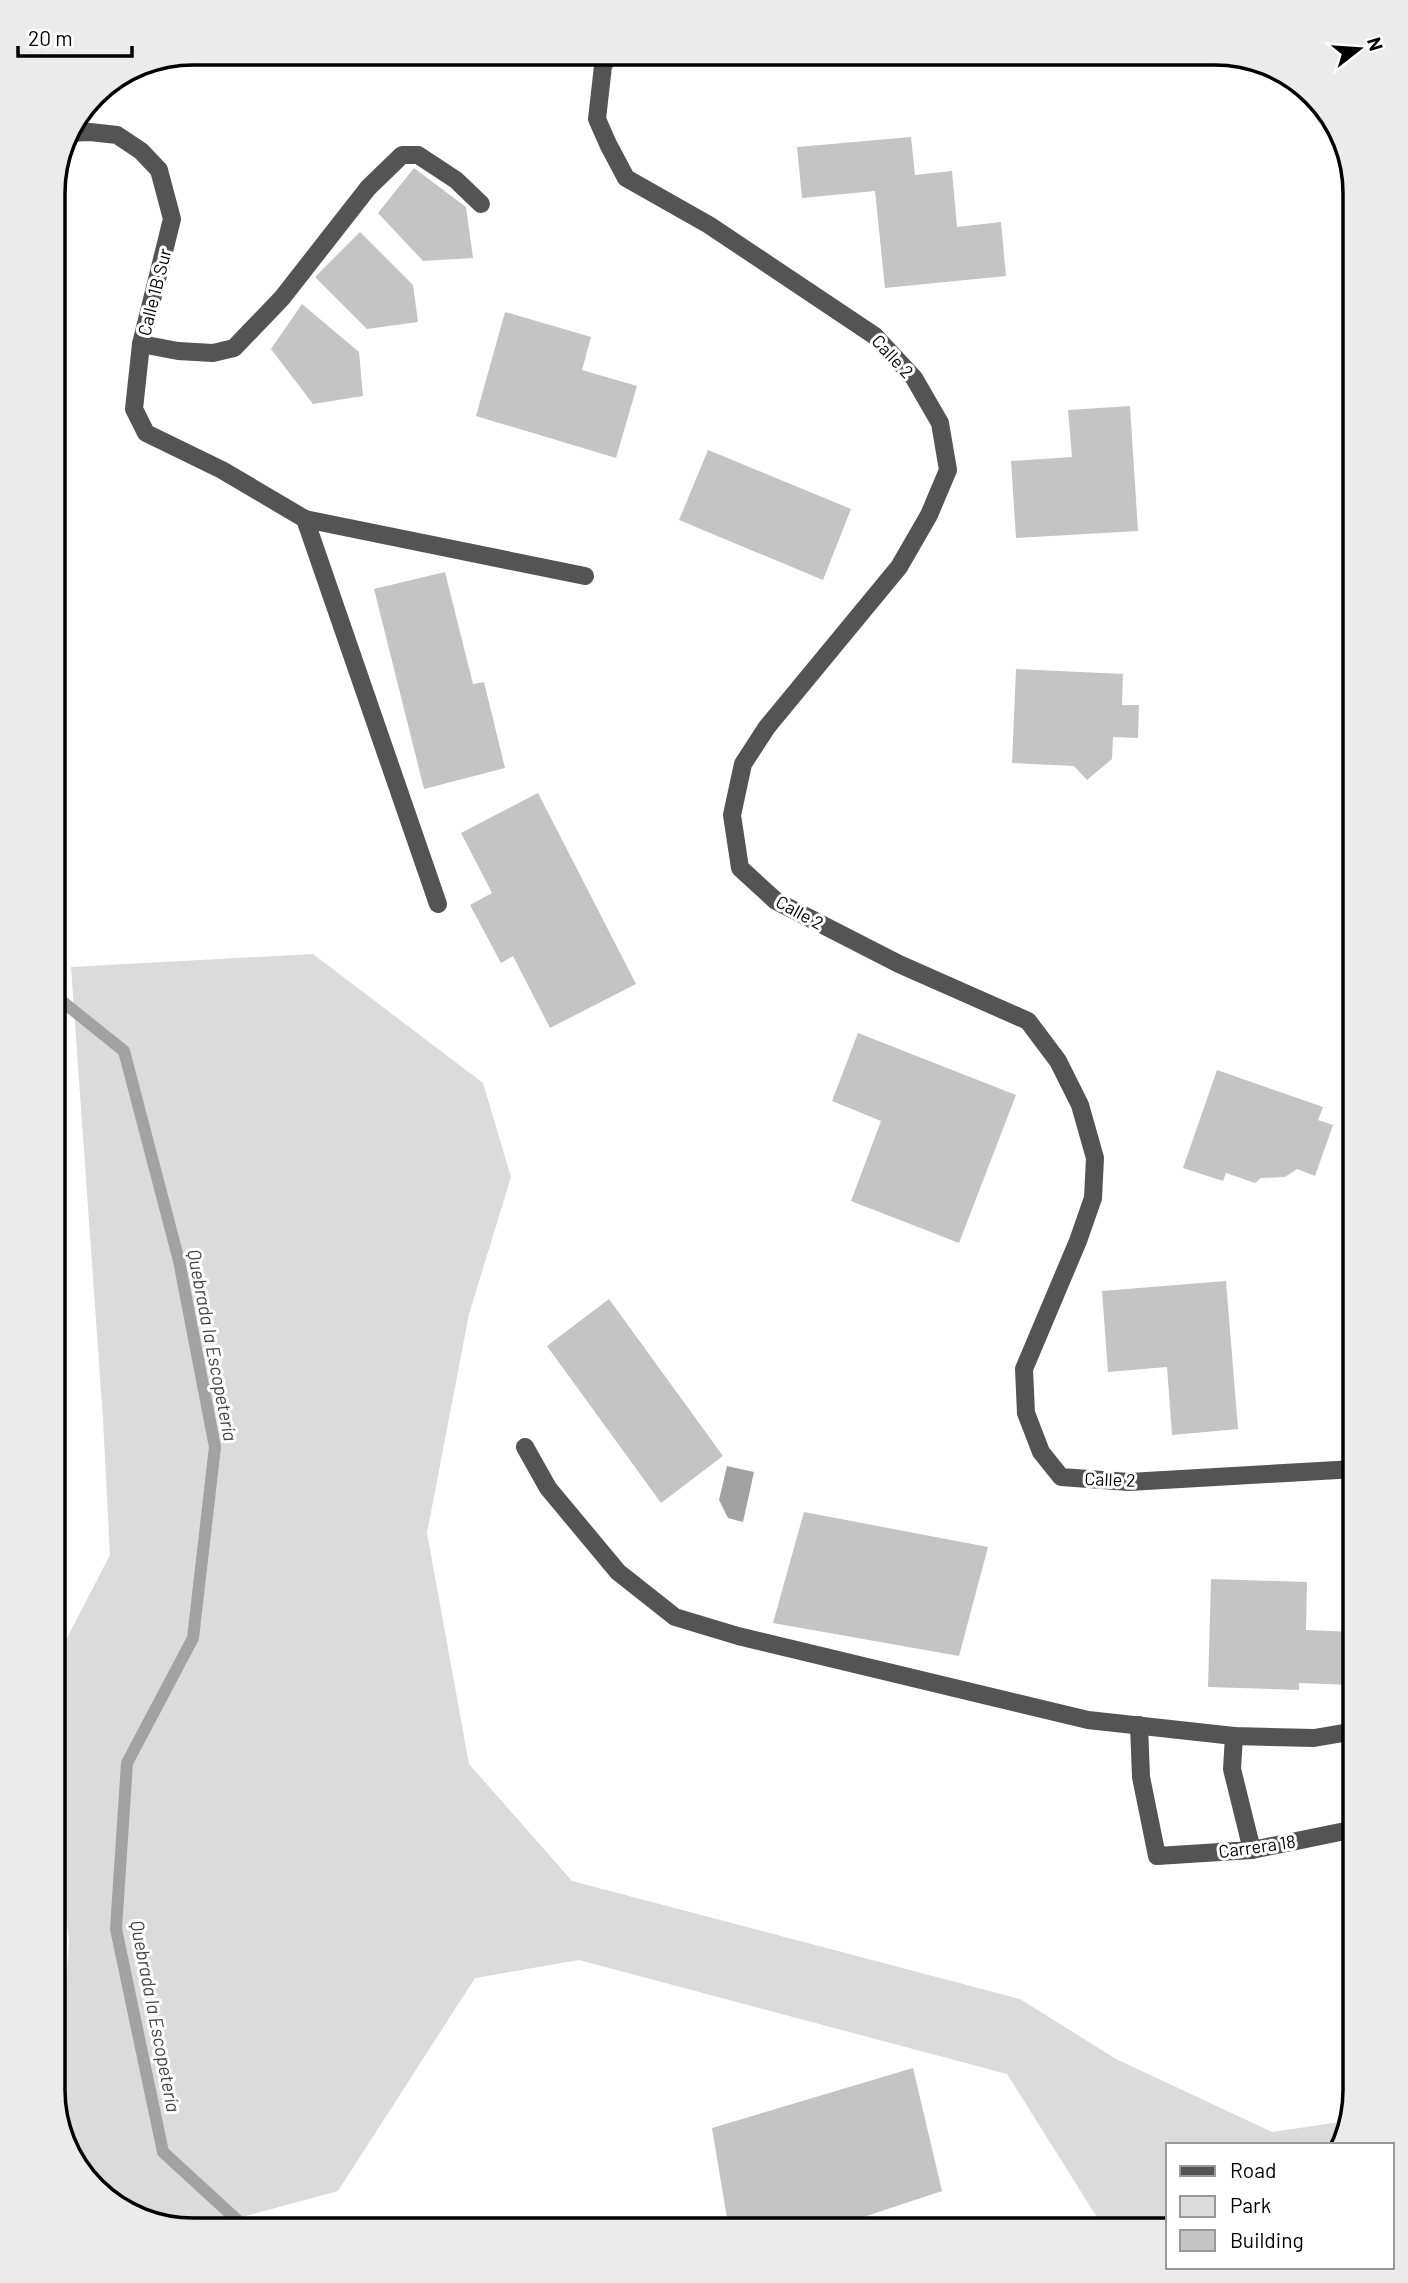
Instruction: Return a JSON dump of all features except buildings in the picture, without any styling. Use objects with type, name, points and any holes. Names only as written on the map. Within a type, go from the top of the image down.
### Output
[{"type":"street","name":"Calle 2","points":[[604,65],[597,119],[626,178],[709,225],[875,335],[914,379],[940,424],[948,470],[929,514],[899,567],[767,727],[743,764],[732,815],[740,868],[776,901],[899,964],[1028,1021],[1058,1061],[1080,1105],[1095,1158],[1093,1198],[1078,1241],[1024,1368],[1026,1413],[1041,1452],[1061,1477],[1129,1482],[1343,1470]]},
{"type":"street","name":"Calle 1B Sur","points":[[80,132],[117,135],[141,151],[159,170],[172,219],[141,344],[134,410],[146,433],[222,470],[305,519],[585,576]]},
{"type":"street","points":[[141,344],[178,351],[213,353],[234,348],[282,298],[368,188],[402,155],[418,155],[456,180],[481,204]]},
{"type":"street","points":[[305,519],[439,904]]},
{"type":"street","points":[[525,1447],[548,1488],[618,1572],[675,1616],[738,1636],[1088,1720],[1234,1736],[1314,1738],[1343,1733]]},
{"type":"street","name":"Carrera 18","points":[[1139,1725],[1141,1777],[1157,1856],[1252,1850],[1343,1832]]},
{"type":"street","points":[[1234,1736],[1232,1769],[1252,1850]]},
{"type":"green space","points":[[313,954],[483,1083],[511,1177],[469,1314],[427,1533],[469,1764],[572,1881],[1020,1999],[1116,2059],[1272,2132],[1339,2122],[1332,2143],[1166,2143],[1166,2218],[1097,2218],[1007,2074],[579,1960],[475,1978],[338,2191],[238,2218],[184,2218],[168,2216],[136,2205],[108,2187],[96,2175],[78,2147],[67,2115],[65,2099],[65,2001],[69,1940],[65,1911],[65,1642],[110,1555],[71,967]]},
{"type":"shaded area","points":[[727,1466],[754,1472],[743,1522],[728,1518],[719,1500]]},
{"type":"waterway","name":"Quebrada la Escopetería","points":[[65,1004],[124,1051],[179,1261],[215,1447],[193,1638],[127,1763],[116,1929],[163,2152],[235,2218]]}]
